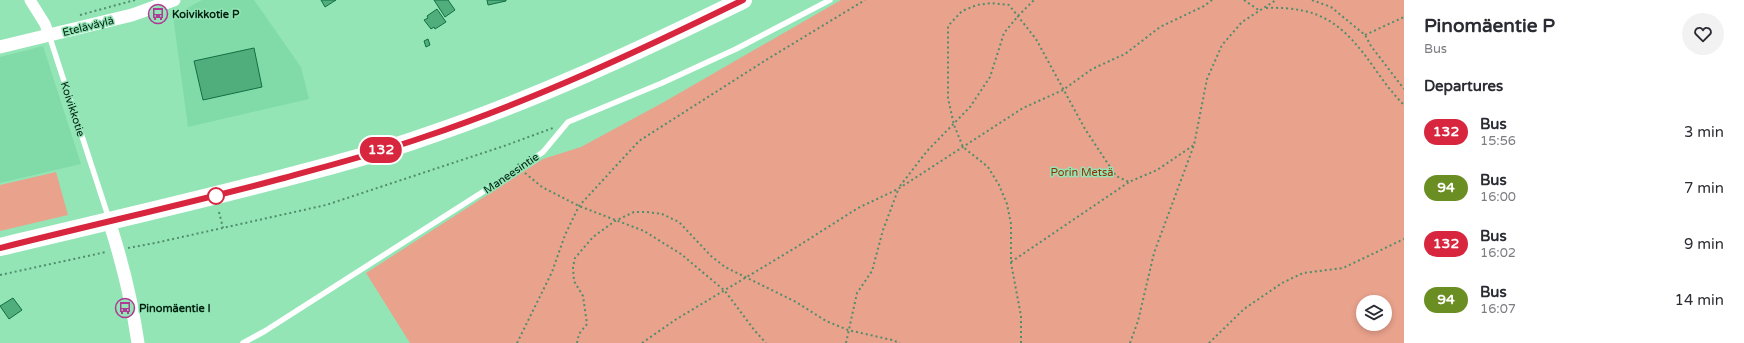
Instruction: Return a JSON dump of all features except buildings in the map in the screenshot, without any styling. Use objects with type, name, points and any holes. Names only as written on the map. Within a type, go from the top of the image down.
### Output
[{"type":"highway","points":[[0,248],[310,171],[430,135],[508,107],[668,37],[743,0]]},
{"type":"street","name":"Koivikkotie","points":[[30,0],[45,24],[48,35]]},
{"type":"street","name":"Eteläväylä","points":[[0,47],[132,15],[174,0]]},
{"type":"street","points":[[109,221],[118,249],[134,316],[138,343]]},
{"type":"lane","name":"Maneesintie","points":[[243,343],[265,331],[520,168],[543,152],[568,122],[662,83],[736,49],[830,0]]},
{"type":"lane","name":"Koivikkotie","points":[[48,35],[109,221]]},
{"type":"path","points":[[518,343],[552,272],[565,235],[579,206],[639,141],[766,60],[865,0]]},
{"type":"path","points":[[846,343],[857,293],[872,271],[883,230],[898,188],[927,151],[970,107],[990,77],[1004,33],[1034,0]]},
{"type":"path","points":[[642,343],[675,320],[725,291],[858,208],[898,188],[1023,108],[1063,90],[1092,69],[1124,54],[1160,27],[1204,6],[1212,0]]},
{"type":"path","points":[[1244,0],[1260,11]]},
{"type":"path","points":[[1130,343],[1138,321],[1154,253],[1194,145],[1207,79],[1222,45],[1242,22],[1276,0]]},
{"type":"path","points":[[1312,0],[1331,7],[1365,35],[1371,46],[1404,89]]},
{"type":"path","points":[[1021,343],[1021,316],[1011,262],[1011,224],[1007,204],[999,185],[988,167],[963,147],[954,125],[948,98],[948,26],[962,10],[977,5],[992,3],[1009,5],[1036,40],[1085,129],[1116,176],[1130,182]]},
{"type":"path","points":[[1265,8],[1300,9],[1320,15],[1333,22],[1344,31],[1365,54],[1395,97],[1404,105]]},
{"type":"path","points":[[1365,35],[1404,17]]},
{"type":"path","points":[[0,275],[118,249],[155,243],[326,205],[504,146],[568,122]]},
{"type":"path","points":[[1011,262],[1130,182],[1157,170],[1194,145]]},
{"type":"path","points":[[520,168],[542,187],[579,206],[644,231],[681,254],[725,291],[755,331],[766,343]]},
{"type":"path","points":[[219,212],[223,228]]},
{"type":"path","points":[[577,343],[579,334],[587,324],[583,296],[574,281],[572,267],[575,258],[593,237],[615,221],[634,212],[647,212],[662,214],[679,222],[711,256],[725,267],[796,302],[826,321],[848,330],[900,343]]},
{"type":"path","points":[[1209,343],[1244,310],[1282,282],[1303,273],[1342,268],[1404,239]]},
{"type":"shaded area","points":[[202,0],[254,0],[301,67],[309,99],[188,127],[173,16]]},
{"type":"shaded area","points":[[43,46],[81,164],[0,183],[0,57]]},
{"type":"green space","name":"Porin Metsä","points":[[841,0],[1404,0],[1404,343],[410,343],[366,273],[543,159],[581,147],[664,102]]},
{"type":"green space","points":[[56,172],[68,215],[0,231],[0,185]]},
{"type":"bus line","name":"132","points":[[0,248],[229,192],[347,161],[422,138],[508,107],[668,37],[743,0]]},
{"type":"place","name":"Koivikkotie P","points":[[158,14]]},
{"type":"place","name":"Pinomäentie I","points":[[125,308]]}]
